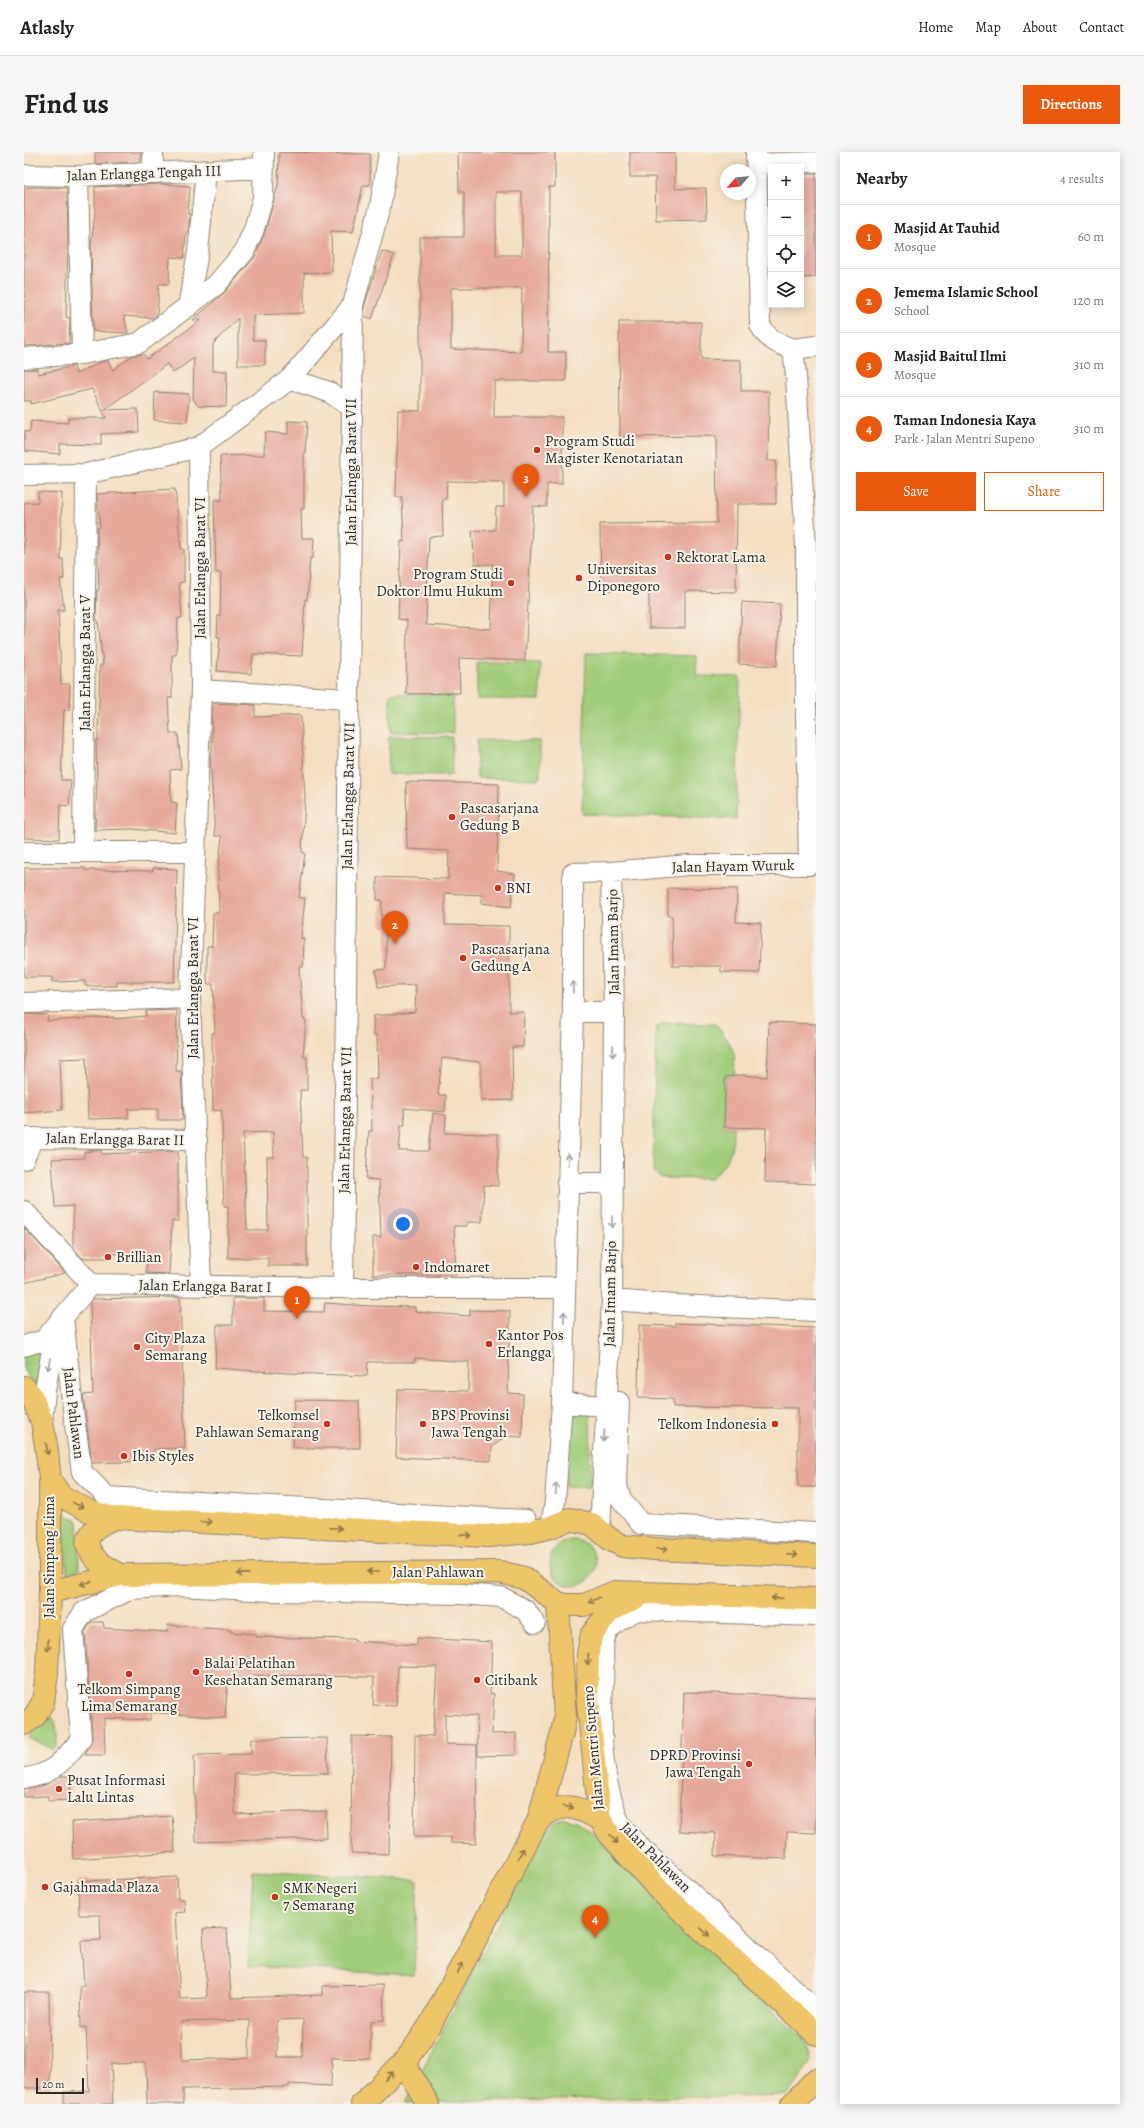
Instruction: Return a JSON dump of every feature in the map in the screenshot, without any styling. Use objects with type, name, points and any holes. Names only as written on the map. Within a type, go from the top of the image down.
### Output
[{"type":"main road","name":"Jalan Simpang Lima","points":[[24,1387],[31,1395],[42,1421],[50,1480],[50,1592],[47,1673],[44,1702],[34,1717],[24,1724]]},
{"type":"main road","points":[[50,1480],[61,1496],[89,1510],[114,1518],[487,1536],[541,1530],[570,1519],[584,1521],[600,1530],[611,1540],[623,1546],[654,1549],[816,1556]]},
{"type":"main road","points":[[114,1518],[100,1524],[92,1531],[87,1543],[90,1552],[100,1563],[120,1575]]},
{"type":"main road","name":"Jalan Pahlawan","points":[[50,1592],[120,1575],[500,1572],[524,1578],[558,1603],[575,1606],[584,1605],[615,1592],[816,1599]]},
{"type":"main road","name":"Jalan Mentri Supeno","points":[[646,1593],[623,1603],[610,1611],[592,1634],[588,1654],[587,1694],[600,1819],[610,1835],[659,1890],[816,2034]]},
{"type":"main road","name":"Jalan Mentri Supeno","points":[[362,2104],[406,2060],[433,2018],[538,1820],[565,1717],[558,1603]]},
{"type":"main road","points":[[538,1820],[548,1811],[566,1806],[587,1812],[600,1819]]},
{"type":"main road","points":[[406,2060],[409,2072],[428,2104]]},
{"type":"main road","points":[[792,2104],[816,2079]]},
{"type":"street","points":[[24,474],[86,474],[200,447],[290,379],[353,304],[380,207],[390,152]]},
{"type":"street","points":[[816,162],[756,158],[760,325],[765,334],[778,344],[793,349],[816,346]]},
{"type":"street","points":[[24,358],[82,354],[139,343],[216,285],[244,252],[254,229],[263,198],[264,160]]},
{"type":"street","name":"Jalan Erlangga Tengah III","points":[[24,175],[78,176],[153,162],[206,171],[264,160]]},
{"type":"street","points":[[188,307],[198,252],[206,171]]},
{"type":"street","points":[[78,176],[82,354]]},
{"type":"street","name":"Jalan Erlangga Barat VII","points":[[343,1288],[353,304]]},
{"type":"street","name":"Jalan Hayam Wuruk","points":[[573,1012],[572,873],[611,872],[688,865],[813,865],[806,718],[806,546],[793,349]]},
{"type":"street","points":[[290,379],[329,392],[351,407]]},
{"type":"street","name":"Jalan Erlangga Barat VI","points":[[200,447],[201,690],[190,998],[201,1286]]},
{"type":"street","name":"Jalan Erlangga Barat V","points":[[83,852],[86,474]]},
{"type":"street","points":[[201,690],[349,699]]},
{"type":"street","points":[[24,852],[195,852]]},
{"type":"street","name":"Jalan Imam Barjo","points":[[600,1530],[611,1308],[614,1012],[611,872]]},
{"type":"street","points":[[24,1003],[190,998]]},
{"type":"street","points":[[541,1530],[555,1501],[562,1403],[573,1012]]},
{"type":"street","name":"Jalan Imam Barjo","points":[[573,1012],[614,1012]]},
{"type":"street","name":"Jalan Erlangga Barat II","points":[[24,1159],[29,1138],[196,1140]]},
{"type":"street","points":[[568,1183],[612,1183]]},
{"type":"street","points":[[24,1211],[91,1284],[44,1340],[24,1346]]},
{"type":"street","name":"Jalan Erlangga Barat I","points":[[91,1284],[343,1288],[565,1288]]},
{"type":"street","points":[[611,1308],[675,1305],[816,1311]]},
{"type":"street","points":[[611,1308],[623,1316],[616,1484],[621,1500],[641,1524],[816,1533]]},
{"type":"street","points":[[42,1421],[45,1391],[59,1321]]},
{"type":"street","name":"Jalan Pahlawan","points":[[59,1321],[82,1472],[107,1497],[219,1505],[379,1511],[526,1520],[541,1530]]},
{"type":"street","points":[[562,1403],[606,1406]]},
{"type":"street","name":"Jalan Pahlawan","points":[[24,1778],[38,1777],[65,1760],[81,1739],[73,1629],[84,1612],[131,1589],[180,1586],[271,1591],[462,1594],[501,1597],[525,1610],[535,1623]]},
{"type":"street","name":"Jalan Pahlawan","points":[[816,1616],[636,1610],[619,1619],[606,1632],[602,1649],[603,1682],[601,1712],[602,1754],[608,1786],[619,1821],[665,1871],[816,2009]]},
{"type":"green space","points":[[586,653],[697,656],[696,676],[740,677],[736,819],[582,814]]},
{"type":"green space","points":[[477,662],[540,663],[540,700],[477,699]]},
{"type":"green space","points":[[390,694],[453,695],[453,733],[390,732]]},
{"type":"green space","points":[[389,736],[452,737],[452,775],[388,774]]},
{"type":"green space","points":[[477,740],[540,741],[540,779],[477,778]]},
{"type":"green space","points":[[663,1023],[715,1024],[726,1037],[734,1053],[734,1077],[725,1077],[724,1127],[733,1127],[731,1150],[722,1167],[711,1179],[661,1178],[653,1171],[656,1028]]},
{"type":"green space","points":[[46,1348],[35,1385],[24,1371],[24,1354]]},
{"type":"green space","points":[[590,1413],[591,1487],[566,1487],[564,1414]]},
{"type":"green space","points":[[66,1515],[78,1521],[79,1569],[67,1576],[64,1516]]},
{"type":"green space","points":[[568,1540],[578,1540],[586,1544],[592,1550],[596,1558],[596,1568],[592,1576],[586,1582],[578,1586],[568,1586],[560,1582],[554,1576],[550,1568],[550,1558],[554,1550],[560,1544]]},
{"type":"green space","points":[[52,1717],[55,1723],[57,1735],[57,1747],[53,1749],[30,1739],[30,1735]]},
{"type":"green space","points":[[563,1818],[576,1821],[589,1830],[807,2043],[810,2061],[800,2080],[788,2095],[405,2103],[544,1833],[553,1823]]},
{"type":"green space","points":[[253,1871],[418,1880],[414,1975],[248,1966]]},
{"type":"building","points":[[95,152],[141,152],[140,162],[95,164]]},
{"type":"building","points":[[279,152],[370,154],[370,185],[363,185],[353,232],[331,231],[332,272],[304,273],[304,313],[253,315],[253,340],[265,340],[265,365],[238,365],[238,318],[213,344],[213,371],[227,371],[226,407],[198,406],[193,399],[194,358],[173,373],[167,364],[104,410],[138,409],[139,432],[101,434],[101,445],[60,444],[60,454],[24,451],[24,431],[30,432],[31,421],[68,423],[68,418],[106,418],[92,389],[31,404],[31,401],[24,401],[24,369],[38,369],[38,374],[74,366],[76,374],[101,362],[108,361],[113,370],[132,356],[143,354],[147,359],[201,320],[193,320],[225,292],[255,257],[265,232],[278,185]]},
{"type":"building","points":[[458,152],[555,152],[555,187],[549,187],[548,352],[566,352],[566,381],[494,381],[494,417],[562,417],[562,484],[547,484],[547,507],[533,506],[525,661],[459,658],[460,693],[406,694],[407,620],[398,619],[401,541],[404,542],[402,497],[396,497],[398,410],[420,411],[420,237],[464,237],[464,192],[459,192]],"holes":[[[496,192],[522,192],[522,255],[496,255]],[[451,288],[522,288],[521,352],[451,349]],[[447,481],[504,482],[504,507],[496,507],[495,530],[472,531],[475,565],[493,564],[491,629],[426,625],[429,537],[443,536],[442,499],[446,499]]]},
{"type":"building","points":[[630,152],[675,152],[675,189],[706,188],[707,219],[656,220],[655,177],[630,177]]},
{"type":"building","points":[[804,174],[816,174],[816,277],[804,278]]},
{"type":"building","points":[[161,184],[190,186],[188,214],[190,214],[188,233],[186,233],[184,258],[170,257],[169,284],[159,284],[157,315],[153,318],[124,316],[128,333],[93,331],[91,246],[95,213],[95,187]]},
{"type":"building","points":[[24,188],[67,188],[68,242],[66,317],[70,318],[69,343],[24,346]]},
{"type":"building","points":[[382,251],[394,255],[372,319],[364,316],[364,307]]},
{"type":"building","points":[[619,322],[701,322],[701,359],[741,360],[741,391],[769,391],[768,461],[776,461],[776,504],[737,504],[736,592],[685,591],[685,628],[649,628],[649,591],[601,590],[600,524],[717,523],[716,436],[620,437]]},
{"type":"building","points":[[155,392],[189,394],[187,422],[154,420]]},
{"type":"building","points":[[288,421],[307,422],[304,452],[304,509],[301,509],[302,538],[314,538],[313,558],[310,558],[307,600],[305,599],[302,656],[253,654],[251,674],[217,671],[220,637],[217,637],[218,615],[220,616],[221,573],[216,573],[214,500],[222,500],[220,456],[264,455],[265,432],[288,434]]},
{"type":"building","points":[[175,489],[181,549],[184,549],[184,582],[179,583],[182,618],[178,618],[176,655],[172,655],[172,698],[168,698],[170,734],[178,733],[181,769],[170,770],[171,802],[177,803],[175,833],[132,829],[95,830],[97,779],[96,740],[98,740],[100,665],[103,665],[98,620],[96,620],[97,590],[99,590],[97,528],[100,528],[97,494]]},
{"type":"building","points":[[38,492],[62,493],[60,559],[63,559],[64,579],[60,579],[64,610],[58,610],[61,684],[70,684],[69,710],[64,710],[61,780],[71,780],[69,806],[60,805],[59,839],[24,838],[24,503],[38,502]]},
{"type":"building","points":[[742,602],[780,604],[777,666],[739,664]]},
{"type":"building","points":[[212,703],[255,705],[255,717],[301,715],[305,800],[302,852],[305,853],[299,898],[305,898],[301,938],[304,939],[303,967],[299,967],[303,1019],[306,1020],[303,1057],[307,1057],[307,1090],[300,1090],[303,1157],[307,1157],[307,1266],[268,1266],[268,1258],[228,1258],[228,1206],[224,1206],[222,1110],[213,1111],[212,1033],[215,1033],[213,984],[208,984],[207,979],[207,946],[212,946],[213,913],[219,913],[218,871],[222,836],[215,836],[210,755],[212,755]],"holes":[[[273,1132],[274,1157],[267,1157],[268,1230],[247,1230],[243,1133]]]},
{"type":"building","points":[[406,782],[499,784],[497,871],[515,874],[511,907],[481,903],[482,895],[445,893],[445,925],[509,926],[509,1012],[524,1012],[523,1047],[512,1047],[513,1100],[481,1101],[481,1062],[442,1058],[438,1095],[446,1095],[445,1112],[404,1108],[405,1125],[401,1125],[399,1151],[429,1151],[433,1113],[446,1115],[445,1133],[498,1134],[498,1186],[484,1185],[482,1222],[467,1222],[467,1226],[454,1226],[456,1275],[373,1275],[373,1237],[381,1237],[379,1180],[366,1179],[369,1131],[372,1131],[370,1079],[378,1079],[377,1035],[374,1035],[373,1016],[415,1012],[416,985],[378,987],[376,970],[386,969],[386,926],[381,926],[382,900],[377,900],[377,877],[448,879],[449,851],[407,849]]},
{"type":"building","points":[[24,868],[84,868],[84,870],[153,871],[153,868],[177,869],[174,982],[117,982],[117,986],[85,986],[85,981],[52,982],[52,977],[24,977]]},
{"type":"building","points":[[668,888],[737,889],[736,922],[761,923],[759,973],[721,972],[721,966],[673,966],[672,916],[668,916]]},
{"type":"building","points":[[177,1010],[176,1071],[181,1071],[183,1120],[158,1120],[158,1109],[128,1109],[128,1118],[88,1119],[86,1058],[60,1059],[62,1110],[24,1113],[24,1014],[48,1015],[47,1021],[114,1017],[114,1019],[146,1016],[146,1011]]},
{"type":"building","points":[[769,1022],[816,1024],[816,1184],[765,1182],[766,1128],[724,1127],[725,1077],[741,1075],[767,1077]]},
{"type":"building","points":[[101,1150],[102,1154],[178,1151],[178,1221],[172,1221],[169,1274],[146,1273],[147,1254],[109,1254],[109,1258],[82,1258],[73,1247],[73,1206],[55,1207],[52,1159],[84,1158],[84,1152]]},
{"type":"building","points":[[24,1228],[44,1249],[65,1273],[24,1283]]},
{"type":"building","name":"City Plaza Semarang","points":[[180,1297],[185,1448],[154,1449],[154,1461],[92,1463],[83,1395],[93,1394],[90,1303],[93,1299]]},
{"type":"building","points":[[233,1298],[264,1298],[264,1311],[324,1312],[325,1303],[415,1307],[415,1312],[470,1316],[470,1310],[510,1311],[508,1393],[523,1394],[522,1437],[506,1436],[492,1447],[491,1461],[396,1457],[398,1389],[468,1391],[469,1362],[415,1358],[415,1362],[368,1362],[367,1376],[287,1373],[215,1368],[217,1325],[233,1325]]},
{"type":"building","points":[[675,1323],[816,1328],[816,1487],[798,1487],[798,1408],[673,1407],[673,1399],[638,1398],[639,1325],[675,1326]]},
{"type":"building","name":"Telkomsel Pahlawan Semarang","points":[[295,1400],[359,1401],[360,1448],[293,1448]]},
{"type":"building","points":[[91,1622],[103,1622],[104,1628],[167,1632],[168,1625],[231,1630],[231,1632],[256,1634],[256,1637],[354,1639],[354,1641],[417,1645],[417,1638],[492,1642],[490,1693],[494,1694],[492,1734],[516,1733],[516,1755],[478,1756],[477,1716],[445,1714],[445,1744],[477,1745],[476,1844],[451,1843],[451,1837],[414,1837],[415,1735],[433,1736],[437,1667],[398,1666],[396,1706],[373,1705],[374,1677],[254,1675],[254,1680],[228,1679],[225,1718],[150,1712],[150,1720],[104,1718],[105,1755],[85,1755],[92,1738],[85,1632]]},
{"type":"building","name":"DPRD Provinsi Jawa Tengah","points":[[684,1692],[816,1697],[816,1833],[787,1832],[786,1859],[715,1856],[716,1833],[679,1831]]},
{"type":"building","points":[[352,1736],[391,1737],[389,1854],[351,1853]]},
{"type":"building","points":[[327,1738],[328,1773],[234,1774],[235,1814],[326,1811],[327,1838],[196,1842],[194,1755],[251,1754],[251,1739]]},
{"type":"building","name":"Pusat Informasi Lalu Lintas","points":[[61,1776],[70,1776],[71,1800],[48,1801],[48,1796],[24,1797],[24,1789],[45,1785]]},
{"type":"building","points":[[172,1816],[175,1852],[73,1859],[72,1822]]},
{"type":"building","points":[[177,1877],[178,1899],[184,1899],[185,1912],[175,1913],[180,1999],[207,1998],[203,1929],[227,1928],[231,1998],[322,1995],[322,1986],[383,1985],[384,2020],[371,2021],[370,2059],[332,2058],[331,2086],[289,2084],[289,2087],[183,2089],[183,2104],[147,2104],[146,2063],[111,2064],[113,2104],[64,2104],[64,2092],[89,2091],[86,2027],[81,2028],[80,1986],[84,1986],[81,1941],[101,1940],[100,1915],[79,1915],[78,1881]],"holes":[[[303,2019],[302,2057],[277,2057],[277,2020]],[[250,2020],[249,2058],[182,2060],[181,2022]]]},
{"type":"building","points":[[24,1992],[49,1992],[50,2088],[24,2088]]},
{"type":"place","name":"Program Studi Magister Kenotariatan","points":[[537,450]]},
{"type":"place","name":"Masjid Baitul Ilmi","points":[[526,497]]},
{"type":"place","name":"Rektorat Lama","points":[[668,557]]},
{"type":"place","name":"Universitas Diponegoro","points":[[579,578]]},
{"type":"place","name":"Program Studi Doktor Ilmu Hukum","points":[[511,583]]},
{"type":"place","name":"Pascasarjana Gedung B","points":[[452,817]]},
{"type":"place","name":"BNI","points":[[498,888]]},
{"type":"place","name":"Jemema Islamic School","points":[[395,944]]},
{"type":"place","name":"Pascasarjana Gedung A","points":[[463,958]]},
{"type":"place","name":"Brillian","points":[[108,1257]]},
{"type":"place","name":"Indomaret","points":[[416,1267]]},
{"type":"place","name":"Masjid At Tauhid","points":[[297,1319]]},
{"type":"place","name":"Kantor Pos Erlangga","points":[[489,1344]]},
{"type":"place","name":"City Plaza Semarang","points":[[137,1347]]},
{"type":"place","name":"Telkomsel Pahlawan Semarang","points":[[327,1424]]},
{"type":"place","name":"BPS Provinsi Jawa Tengah","points":[[423,1424]]},
{"type":"place","name":"Telkom Indonesia","points":[[775,1424]]},
{"type":"place","name":"Ibis Styles","points":[[124,1456]]},
{"type":"place","name":"Balai Pelatihan Kesehatan Semarang","points":[[196,1672]]},
{"type":"place","name":"Telkom Simpang Lima Semarang","points":[[129,1674]]},
{"type":"place","name":"Citibank","points":[[477,1680]]},
{"type":"place","name":"DPRD Provinsi Jawa Tengah","points":[[749,1764]]},
{"type":"place","name":"Pusat Informasi Lalu Lintas","points":[[59,1789]]},
{"type":"place","name":"Gajahmada Plaza","points":[[45,1887]]},
{"type":"place","name":"SMK Negeri 7 Semarang","points":[[275,1897]]},
{"type":"place","name":"Taman Indonesia Kaya","points":[[595,1938]]}]
